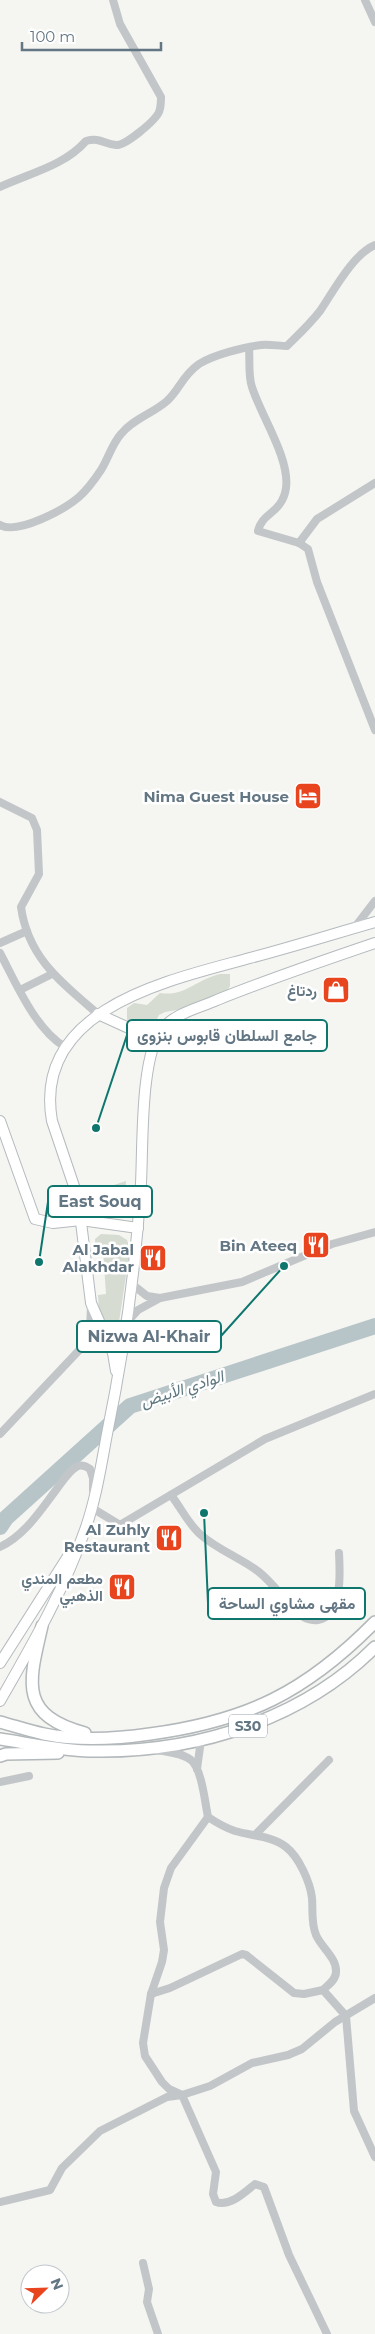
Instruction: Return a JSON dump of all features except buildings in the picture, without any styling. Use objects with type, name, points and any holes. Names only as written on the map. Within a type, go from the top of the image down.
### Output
[{"type":"main road","name":"S30","points":[[0,1722],[44,1734],[82,1738],[132,1737],[190,1729],[218,1722],[270,1702],[297,1687],[327,1667],[375,1622]]},
{"type":"main road","points":[[42,1626],[31,1672],[32,1687],[38,1704],[50,1720],[65,1728],[89,1734],[132,1737]]},
{"type":"main road","name":"S30","points":[[0,1738],[100,1752],[150,1749],[201,1740],[253,1724],[302,1702],[337,1679],[375,1647]]},
{"type":"main road","points":[[0,1756],[6,1754],[100,1752]]},
{"type":"street","points":[[0,187],[65,160],[75,153],[86,141],[103,140],[116,145],[125,144],[158,115],[161,107],[161,97],[120,24],[113,0]]},
{"type":"street","points":[[365,0],[375,22]]},
{"type":"street","points":[[0,537],[2,527],[37,522],[79,497],[101,470],[120,434],[135,420],[155,411],[169,399],[183,377],[211,358],[261,345],[287,346],[318,313],[346,273],[369,248],[375,245]]},
{"type":"street","points":[[249,348],[251,385],[286,467],[286,487],[282,503],[260,524],[258,531],[299,543],[308,549],[316,582],[375,730]]},
{"type":"street","points":[[299,543],[317,519],[375,483]]},
{"type":"street","points":[[0,802],[32,818],[38,830],[39,874],[21,907],[27,931],[39,956],[52,974],[98,1014],[155,1040]]},
{"type":"street","points":[[355,928],[375,901]]},
{"type":"street","points":[[85,1344],[90,1332],[91,1303],[78,1198],[52,1121],[49,1100],[52,1081],[64,1047],[98,1014],[137,993],[169,981],[375,922]]},
{"type":"street","points":[[0,943],[27,931]]},
{"type":"street","points":[[0,1701],[42,1626],[68,1574],[86,1529],[92,1508],[128,1321],[138,1228],[146,1080],[155,1040],[162,1029],[179,1016],[270,978],[374,945]]},
{"type":"street","points":[[0,953],[42,1027],[55,1041],[64,1047]]},
{"type":"street","points":[[20,990],[52,974]]},
{"type":"street","points":[[0,1121],[34,1219],[53,1223],[81,1220],[138,1228]]},
{"type":"street","points":[[0,1434],[85,1344],[105,1334],[119,1330],[138,1310],[160,1298],[242,1282],[332,1244],[375,1232]]},
{"type":"street","points":[[132,1285],[147,1296],[160,1298]]},
{"type":"street","points":[[91,1303],[115,1358],[116,1390]]},
{"type":"street","points":[[92,1508],[120,1525],[265,1439],[375,1394]]},
{"type":"street","points":[[0,1547],[15,1538],[35,1519],[67,1476],[77,1466],[86,1466],[92,1473],[92,1508]]},
{"type":"street","points":[[171,1495],[200,1534],[258,1571],[270,1581],[298,1614],[312,1621],[323,1620],[330,1613],[338,1599],[339,1553]]},
{"type":"street","points":[[0,1663],[86,1529]]},
{"type":"street","points":[[197,1769],[201,1740]]},
{"type":"street","points":[[150,1749],[184,1756],[192,1761],[197,1769],[208,1817],[171,1868],[164,1888],[160,1922],[163,1956],[151,1994],[143,2033],[146,2056],[162,2082],[169,2089],[182,2095],[216,2172],[214,2198],[221,2204],[235,2198],[255,2184],[264,2187],[290,2255],[327,2334]]},
{"type":"street","points":[[255,1835],[329,1760]]},
{"type":"street","points":[[0,1782],[29,1776]]},
{"type":"street","points":[[151,1994],[170,1988],[242,1954],[246,1955],[294,1993],[304,1994],[323,1990],[335,1978],[336,1971],[333,1961],[317,1938],[313,1925],[312,1896],[306,1878],[295,1856],[287,1847],[276,1842],[235,1831],[208,1817]]},
{"type":"street","points":[[323,1990],[346,2016],[354,2110],[375,2156]]},
{"type":"street","points":[[0,2202],[50,2190],[62,2168],[100,2130],[167,2097],[182,2095],[219,2082],[252,2063],[288,2055],[302,2049],[330,2026],[375,1998]]},
{"type":"street","points":[[143,2262],[149,2289],[147,2302],[158,2334]]},
{"type":"shaded area","points":[[220,974],[230,974],[230,986],[227,991],[177,1010],[165,1012],[159,1015],[156,1021],[145,1026],[135,1027],[127,1020],[127,1008],[134,1003],[147,1005],[160,993],[169,994],[184,990]]},
{"type":"shaded area","points":[[126,1181],[124,1207],[95,1204],[96,1191]]},
{"type":"shaded area","points":[[101,1234],[119,1235],[127,1240],[130,1249],[119,1322],[109,1325],[99,1312],[98,1295],[106,1294],[103,1250],[95,1248],[95,1239]]},
{"type":"waterway","name":"الوادي الأبيض","points":[[0,1527],[6,1518],[130,1406],[375,1326]]},
{"type":"place","name":"Nima Guest House","points":[[308,796]]},
{"type":"place","name":"ردتاغ","points":[[336,990]]},
{"type":"place","name":"جامع السلطان قابوس بنزوى","points":[[96,1128]]},
{"type":"place","name":"Bin Ateeq","points":[[316,1245]]},
{"type":"place","name":"Al Jabal Alakhdar","points":[[153,1258]]},
{"type":"place","name":"East Souq","points":[[39,1262]]},
{"type":"place","name":"Nizwa Al-Khair","points":[[284,1266]]},
{"type":"place","name":"مقهى مشاوي الساحة","points":[[204,1513]]},
{"type":"place","name":"Al Zuhly Restaurant","points":[[169,1538]]},
{"type":"place","name":"مطعم المندي الذهبي","points":[[122,1587]]}]
